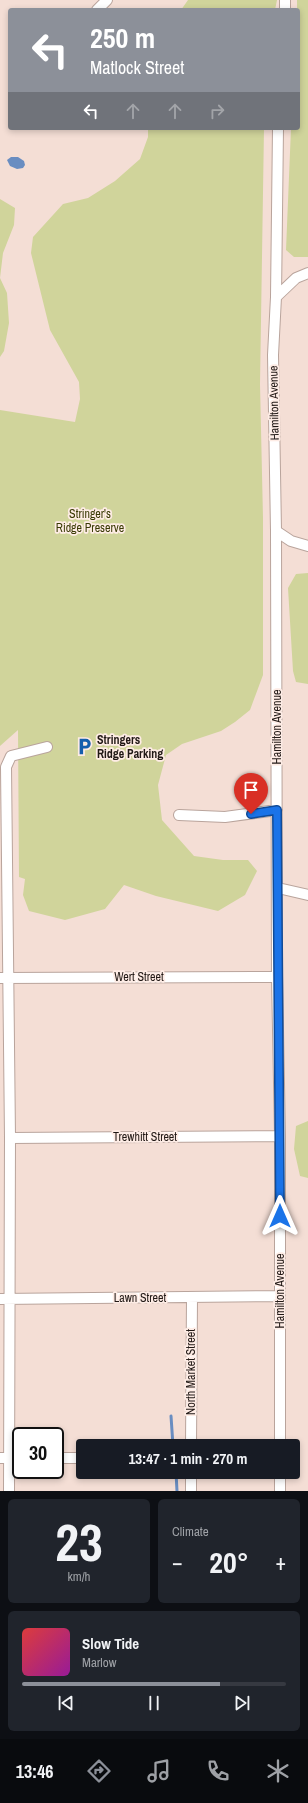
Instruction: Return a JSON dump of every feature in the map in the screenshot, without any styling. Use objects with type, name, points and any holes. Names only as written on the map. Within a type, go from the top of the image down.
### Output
[{"type":"street","points":[[99,8],[107,0]]},
{"type":"street","name":"Hamilton Avenue","points":[[278,130],[274,355],[280,1136],[280,1439]]},
{"type":"street","points":[[276,297],[296,278],[308,272]]},
{"type":"street","points":[[276,531],[291,541],[308,546]]},
{"type":"street","points":[[9,1491],[4,1458],[5,1220],[10,1138],[4,978],[3,820],[6,767],[11,756],[47,747]]},
{"type":"street","points":[[178,815],[225,817],[277,810]]},
{"type":"street","points":[[278,888],[308,895]]},
{"type":"street","name":"Wert Street","points":[[4,978],[278,977]]},
{"type":"street","name":"Trewhitt Street","points":[[10,1138],[280,1136]]},
{"type":"street","name":"Lawn Street","points":[[5,1299],[280,1296]]},
{"type":"street","name":"North Market Street","points":[[191,1439],[192,1297]]},
{"type":"street","points":[[64,1458],[76,1458]]},
{"type":"street","points":[[191,1479],[191,1491]]},
{"type":"street","points":[[280,1479],[280,1491]]},
{"type":"green space","points":[[188,0],[277,0],[275,8],[182,8]]},
{"type":"green space","points":[[297,0],[308,0],[308,257],[294,257],[286,250],[291,130],[300,130],[300,8],[297,8]]},
{"type":"green space","name":"Stringer's Ridge Preserve","points":[[148,130],[264,130],[260,384],[263,518],[263,675],[250,710],[221,731],[182,744],[166,755],[158,785],[162,820],[194,856],[223,860],[248,860],[257,871],[245,895],[218,911],[156,896],[124,885],[105,909],[65,920],[29,911],[23,895],[25,879],[19,877],[18,730],[0,746],[0,410],[75,422],[80,399],[79,382],[50,330],[31,253],[33,237],[63,204],[88,198],[115,181],[140,159],[148,137]]},
{"type":"green space","points":[[0,199],[15,208],[14,225],[3,253],[0,278]]},
{"type":"green space","points":[[0,278],[7,293],[9,323],[4,351],[0,357]]},
{"type":"green space","points":[[308,573],[308,684],[296,682],[293,671],[288,588],[296,574]]},
{"type":"green space","points":[[308,1121],[308,1178],[300,1176],[294,1149],[296,1126]]},
{"type":"water","points":[[11,157],[18,157],[24,161],[25,165],[23,168],[17,169],[10,166],[7,160]]},
{"type":"waterway","points":[[171,1416],[173,1439]]},
{"type":"waterway","points":[[176,1479],[177,1491]]},
{"type":"place","name":"Stringers Ridge Parking","points":[[84,747]]},
{"type":"route","points":[[251,814],[277,810],[280,1216]]}]
